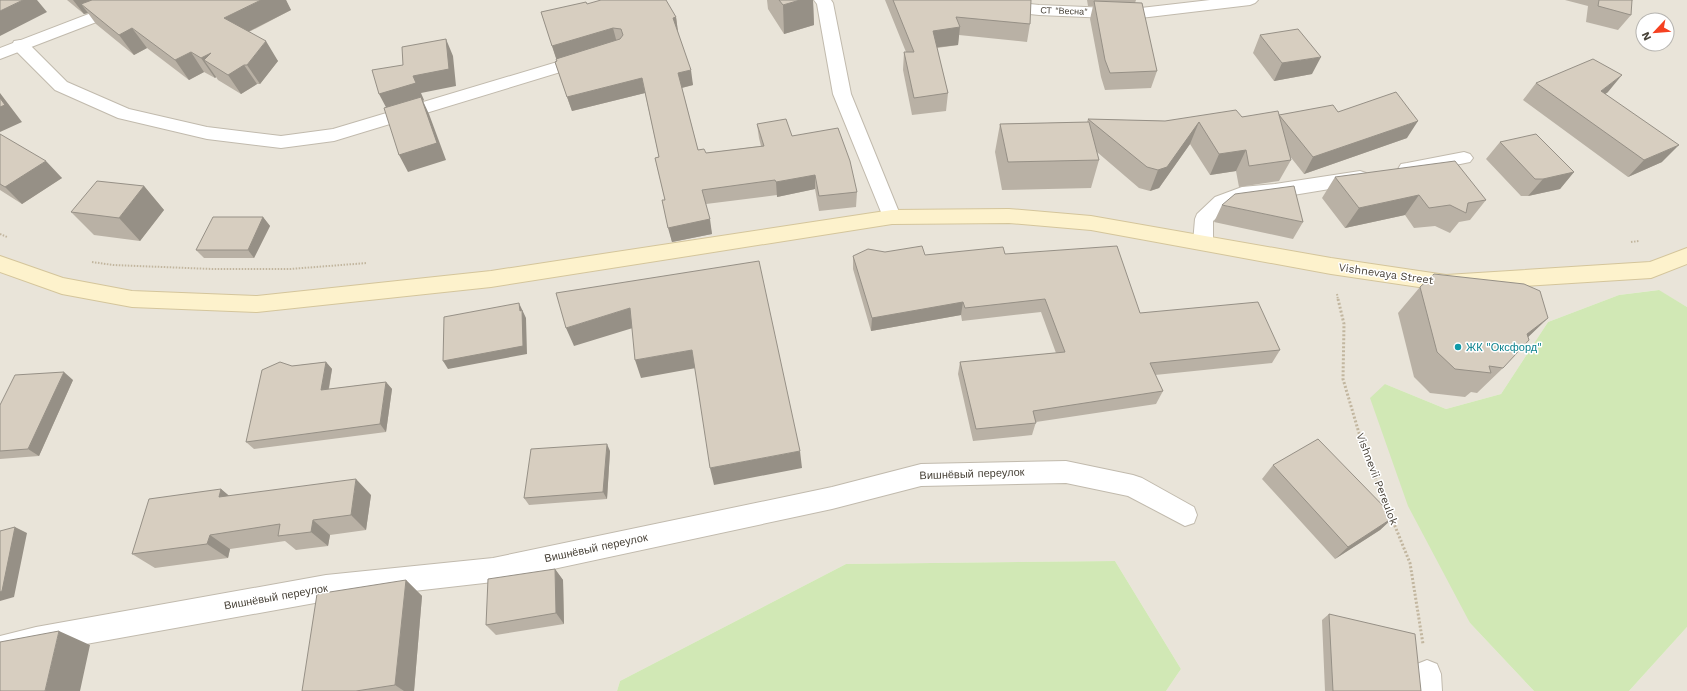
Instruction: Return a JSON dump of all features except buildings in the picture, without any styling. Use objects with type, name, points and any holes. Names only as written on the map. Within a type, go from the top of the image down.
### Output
[{"type":"street","points":[[0,54],[140,0]]},
{"type":"street","name":"Vishnevaya Street","points":[[0,264],[62,286],[132,299],[257,304],[491,279],[892,217],[1017,217],[1091,223],[1331,266],[1446,283],[1651,270],[1687,256]]},
{"type":"street","name":"Вишнёвый переулок","points":[[0,650],[36,640],[326,588],[492,570],[832,498],[921,474],[1066,472],[1133,486],[1184,515]]},
{"type":"lane","name":"СТ \"Весна\"","points":[[949,0],[1039,10],[1132,14],[1250,0]]},
{"type":"lane","points":[[827,1],[842,94],[892,217]]},
{"type":"lane","points":[[20,45],[61,86],[124,114],[207,133],[281,142],[334,135],[602,53]]},
{"type":"lane","points":[[1203,243],[1204,219],[1222,202],[1242,194],[1275,191],[1382,174],[1464,158]]},
{"type":"path","points":[[0,234],[13,240]]},
{"type":"path","points":[[1626,243],[1639,241]]},
{"type":"path","points":[[90,262],[113,265],[212,269],[290,269],[369,263]]},
{"type":"path","name":"Vishnevii Pereulok","points":[[1331,266],[1344,324],[1343,379],[1364,450],[1410,563],[1428,682]]},
{"type":"shaded area","points":[[0,0],[1687,0],[1687,307],[1658,290],[1619,295],[1548,322],[1501,394],[1446,409],[1385,384],[1470,623],[1534,691],[1166,691],[1181,669],[1115,561],[846,564],[620,681],[617,691],[0,691]]},
{"type":"shaded area","points":[[1687,627],[1687,691],[1629,691]]},
{"type":"green space","points":[[1659,290],[1687,307],[1687,627],[1629,691],[1534,691],[1470,623],[1408,506],[1370,398],[1385,384],[1446,409],[1501,394],[1548,322],[1619,295]]},
{"type":"green space","points":[[1115,561],[1181,669],[1166,691],[617,691],[620,681],[846,564]]},
{"type":"place","name":"ЖК \"Оксфорд\"","points":[[1458,347]]}]
